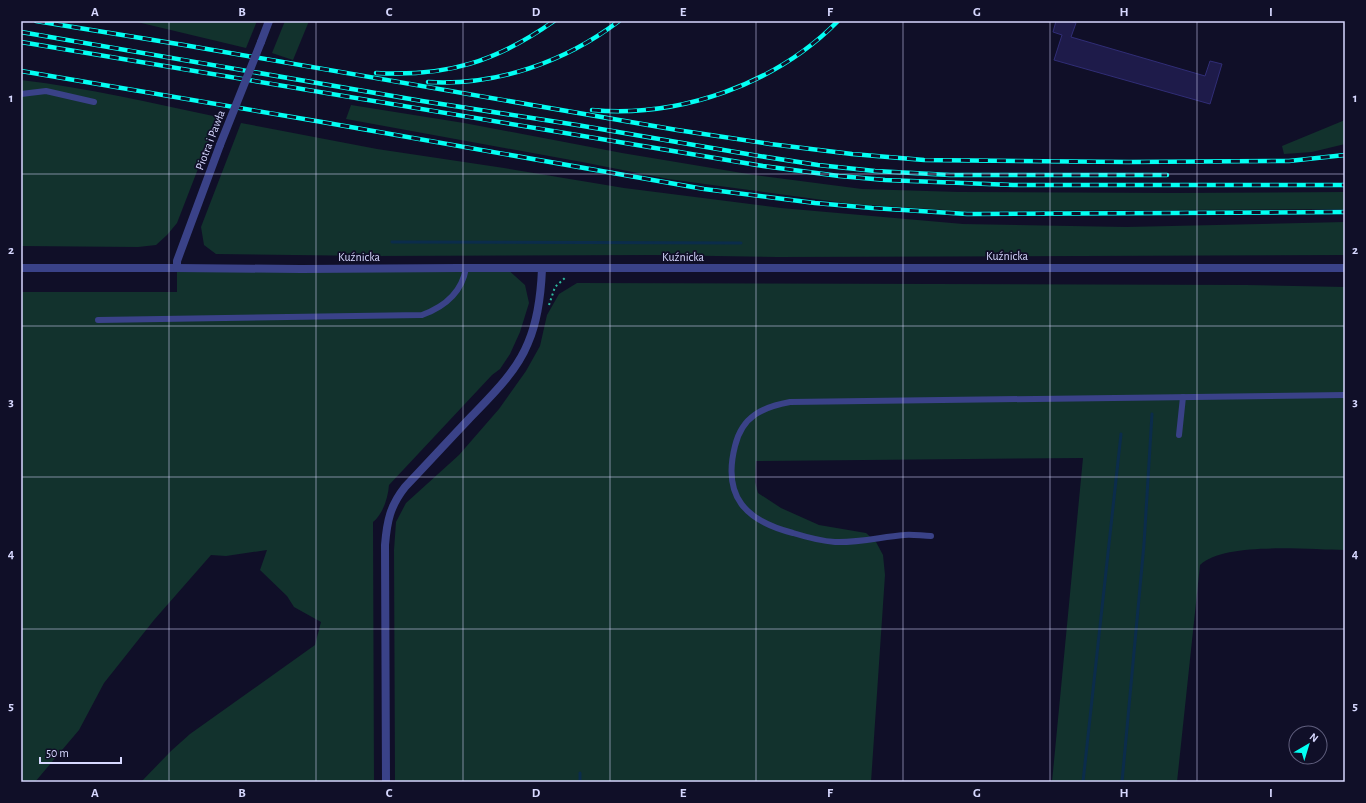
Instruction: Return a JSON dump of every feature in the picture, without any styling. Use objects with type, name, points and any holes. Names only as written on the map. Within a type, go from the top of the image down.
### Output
[{"type":"street","name":"Piotra i Pawła","points":[[176,268],[176,261],[269,21]]},
{"type":"street","name":"Kuźnicka","points":[[21,268],[1345,268]]},
{"type":"street","points":[[386,782],[385,545],[390,514],[398,496],[479,409],[516,365],[529,342],[539,305],[542,268]]},
{"type":"lane","points":[[21,94],[46,91],[94,102]]},
{"type":"lane","points":[[98,320],[422,315],[435,310],[450,298],[464,279],[466,268]]},
{"type":"lane","points":[[931,536],[905,535],[857,541],[834,542],[783,531],[759,521],[740,503],[734,488],[732,466],[735,446],[740,431],[749,418],[761,410],[775,404],[790,402],[1345,395]]},
{"type":"lane","points":[[1179,434],[1183,397]]},
{"type":"path","points":[[539,305],[548,306],[555,287],[566,277],[577,275],[578,268]]},
{"type":"green space","points":[[133,21],[257,21],[246,48]]},
{"type":"green space","points":[[285,21],[309,21],[293,60],[272,53]]},
{"type":"green space","points":[[21,80],[46,83],[144,101],[218,117],[177,223],[156,245],[138,247],[21,246]]},
{"type":"green space","points":[[351,105],[464,123],[622,153],[754,175],[862,189],[959,192],[1345,192],[1345,209],[962,211],[852,204],[668,179],[346,119]]},
{"type":"green space","points":[[1345,120],[1345,144],[1312,152],[1284,154],[1282,146]]},
{"type":"green space","points":[[241,123],[377,149],[624,188],[781,208],[963,224],[1126,227],[1345,222],[1345,255],[777,257],[654,255],[373,256],[216,254],[204,245],[201,227]]},
{"type":"green space","points":[[177,268],[506,268],[525,285],[529,303],[520,332],[510,354],[500,369],[492,375],[389,485],[380,515],[373,522],[374,782],[141,782],[190,734],[315,645],[321,622],[294,607],[287,596],[260,570],[267,550],[226,556],[211,555],[154,620],[104,683],[79,730],[35,782],[21,782],[21,292],[177,292]]},
{"type":"green space","points":[[577,283],[1246,285],[1345,287],[1345,550],[1269,548],[1248,550],[1212,557],[1200,565],[1177,782],[1052,782],[1083,458],[756,461],[755,482],[758,493],[781,508],[819,525],[866,533],[876,542],[883,555],[885,575],[871,782],[395,782],[394,550],[396,522],[406,503],[459,455],[499,409],[526,371],[540,346],[547,315],[559,294]]},
{"type":"building","points":[[1056,21],[1070,21],[1076,23],[1071,37],[1205,76],[1210,61],[1222,64],[1210,104],[1054,60],[1062,35],[1053,32]]},
{"type":"waterway","points":[[392,242],[741,243]]},
{"type":"waterway","points":[[1122,782],[1144,544],[1152,414]]},
{"type":"waterway","points":[[1083,782],[1121,434]]},
{"type":"waterway","points":[[580,773],[580,782]]},
{"type":"railway","points":[[36,21],[677,130],[770,144],[852,154],[924,160],[1129,162],[1289,161],[1345,155]]},
{"type":"railway","points":[[376,73],[401,74],[425,72],[470,64],[491,57],[512,47],[554,21]]},
{"type":"railway","points":[[428,82],[479,80],[505,75],[529,68],[576,48],[598,36],[619,21]]},
{"type":"railway","points":[[592,110],[625,111],[659,108],[692,102],[725,92],[756,79],[786,63],[813,43],[838,21]]},
{"type":"railway","points":[[21,32],[422,101],[818,165],[875,171],[950,175],[1167,175]]},
{"type":"railway","points":[[21,42],[763,166],[839,176],[885,180],[1013,185],[1345,185]]},
{"type":"railway","points":[[21,71],[704,189],[815,203],[967,214],[1345,212]]}]
